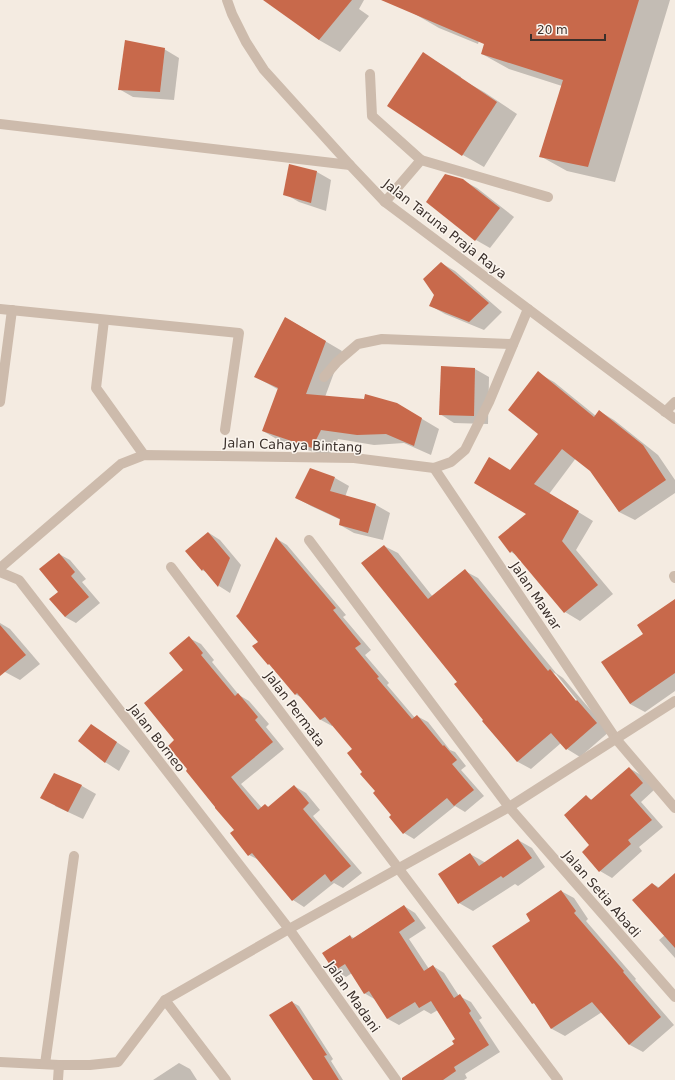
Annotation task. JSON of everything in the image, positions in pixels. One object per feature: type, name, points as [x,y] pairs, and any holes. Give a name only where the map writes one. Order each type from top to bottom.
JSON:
[{"type":"street","name":"Jalan Taruna Praja Raya","points":[[227,0],[232,14],[246,42],[264,70],[385,202],[675,419]]},
{"type":"street","points":[[370,74],[372,116],[421,160],[548,197]]},
{"type":"street","points":[[0,124],[350,165]]},
{"type":"street","points":[[385,202],[421,160]]},
{"type":"street","points":[[0,309],[239,333],[225,430]]},
{"type":"street","name":"Jalan Cahaya Bintang","points":[[0,568],[121,464],[144,455],[354,458],[434,468],[451,462],[465,450],[489,402],[528,309]]},
{"type":"street","points":[[0,402],[12,310]]},
{"type":"street","points":[[104,320],[96,388],[144,455]]},
{"type":"street","points":[[324,377],[337,362],[358,344],[382,339],[513,344]]},
{"type":"street","points":[[665,412],[675,402]]},
{"type":"street","name":"Jalan Mawar","points":[[434,468],[616,739],[675,808]]},
{"type":"street","name":"Jalan Setia Abadi","points":[[309,540],[509,807],[675,997]]},
{"type":"street","name":"Jalan Permata","points":[[171,567],[558,1080]]},
{"type":"street","name":"Jalan Borneo","points":[[0,572],[19,580],[289,929]]},
{"type":"street","points":[[0,1062],[90,1065],[118,1062],[165,1000],[289,929],[509,807],[675,701]]},
{"type":"street","points":[[44,1064],[74,856]]},
{"type":"street","name":"Jalan Madani","points":[[289,929],[396,1080]]},
{"type":"street","points":[[165,1000],[226,1080]]},
{"type":"street","points":[[58,1080],[59,1065]]},
{"type":"building","points":[[263,0],[352,0],[319,40]]},
{"type":"building","points":[[381,0],[639,0],[588,167],[539,157],[563,80],[481,54],[484,44]]},
{"type":"building","points":[[125,40],[165,48],[160,92],[118,90]]},
{"type":"building","points":[[423,52],[497,102],[462,156],[387,106]]},
{"type":"building","points":[[289,164],[317,171],[311,203],[283,195]]},
{"type":"building","points":[[445,174],[463,179],[500,208],[475,241],[426,202]]},
{"type":"building","points":[[441,262],[489,303],[469,322],[429,306],[434,295],[423,279]]},
{"type":"building","points":[[285,317],[326,341],[306,394],[364,399],[365,394],[397,403],[422,418],[414,446],[386,434],[357,435],[321,430],[312,448],[262,431],[278,388],[254,377]]},
{"type":"building","points":[[441,366],[475,368],[474,416],[439,415]]},
{"type":"building","points":[[538,371],[594,417],[599,410],[643,445],[666,480],[619,512],[590,471],[562,449],[534,484],[579,511],[562,541],[598,585],[564,613],[512,551],[510,553],[498,537],[526,514],[474,483],[489,457],[510,470],[538,434],[508,410]]},
{"type":"building","points":[[310,468],[335,477],[330,491],[376,504],[368,533],[339,525],[340,519],[295,498]]},
{"type":"building","points":[[208,532],[230,558],[218,587],[185,551]]},
{"type":"building","points":[[276,537],[336,608],[333,610],[361,644],[355,648],[379,677],[377,678],[412,719],[417,715],[457,760],[452,764],[474,790],[454,806],[447,798],[403,834],[389,817],[391,815],[373,793],[375,791],[360,774],[362,772],[347,753],[352,749],[325,717],[320,720],[297,693],[295,695],[269,664],[268,665],[252,646],[258,642],[236,616],[239,613]]},
{"type":"building","points":[[384,545],[428,599],[465,569],[548,671],[550,669],[576,701],[577,700],[597,723],[566,750],[551,733],[517,762],[482,721],[483,720],[454,684],[457,682],[361,563]]},
{"type":"building","points":[[59,553],[75,572],[71,576],[89,597],[65,617],[49,599],[58,592],[39,569]]},
{"type":"building","points":[[675,599],[675,673],[630,704],[601,662],[643,634],[637,625]]},
{"type":"building","points":[[0,625],[26,655],[0,676]]},
{"type":"building","points":[[189,636],[203,653],[201,655],[235,696],[238,693],[258,717],[255,720],[273,742],[231,777],[258,810],[265,804],[268,807],[294,785],[309,803],[303,809],[351,866],[331,882],[325,874],[292,901],[252,853],[248,856],[230,833],[234,830],[215,808],[186,771],[187,769],[168,746],[174,740],[144,703],[183,670],[169,653]]},
{"type":"building","points":[[91,724],[117,742],[105,763],[78,741]]},
{"type":"building","points":[[629,767],[643,783],[630,795],[652,820],[628,840],[631,844],[599,872],[582,852],[589,845],[564,815],[586,795],[591,800]]},
{"type":"building","points":[[54,773],[82,785],[68,812],[40,798]]},
{"type":"building","points":[[518,839],[532,858],[503,878],[501,876],[458,904],[438,874],[470,853],[479,866]]},
{"type":"building","points":[[675,873],[675,948],[632,900],[652,883],[658,888]]},
{"type":"building","points":[[561,890],[576,911],[574,913],[661,1017],[629,1045],[592,1002],[551,1029],[534,1003],[532,1004],[492,946],[530,921],[526,914]]},
{"type":"building","points":[[404,905],[415,921],[399,932],[424,971],[433,965],[454,998],[460,994],[471,1011],[469,1013],[489,1045],[454,1067],[456,1071],[443,1080],[402,1080],[402,1078],[454,1044],[452,1041],[455,1039],[431,1001],[419,1008],[415,1002],[387,1019],[369,991],[364,994],[345,964],[334,971],[322,953],[350,935],[352,939]]},
{"type":"building","points":[[292,1001],[327,1055],[324,1056],[339,1080],[313,1080],[269,1015]]}]
